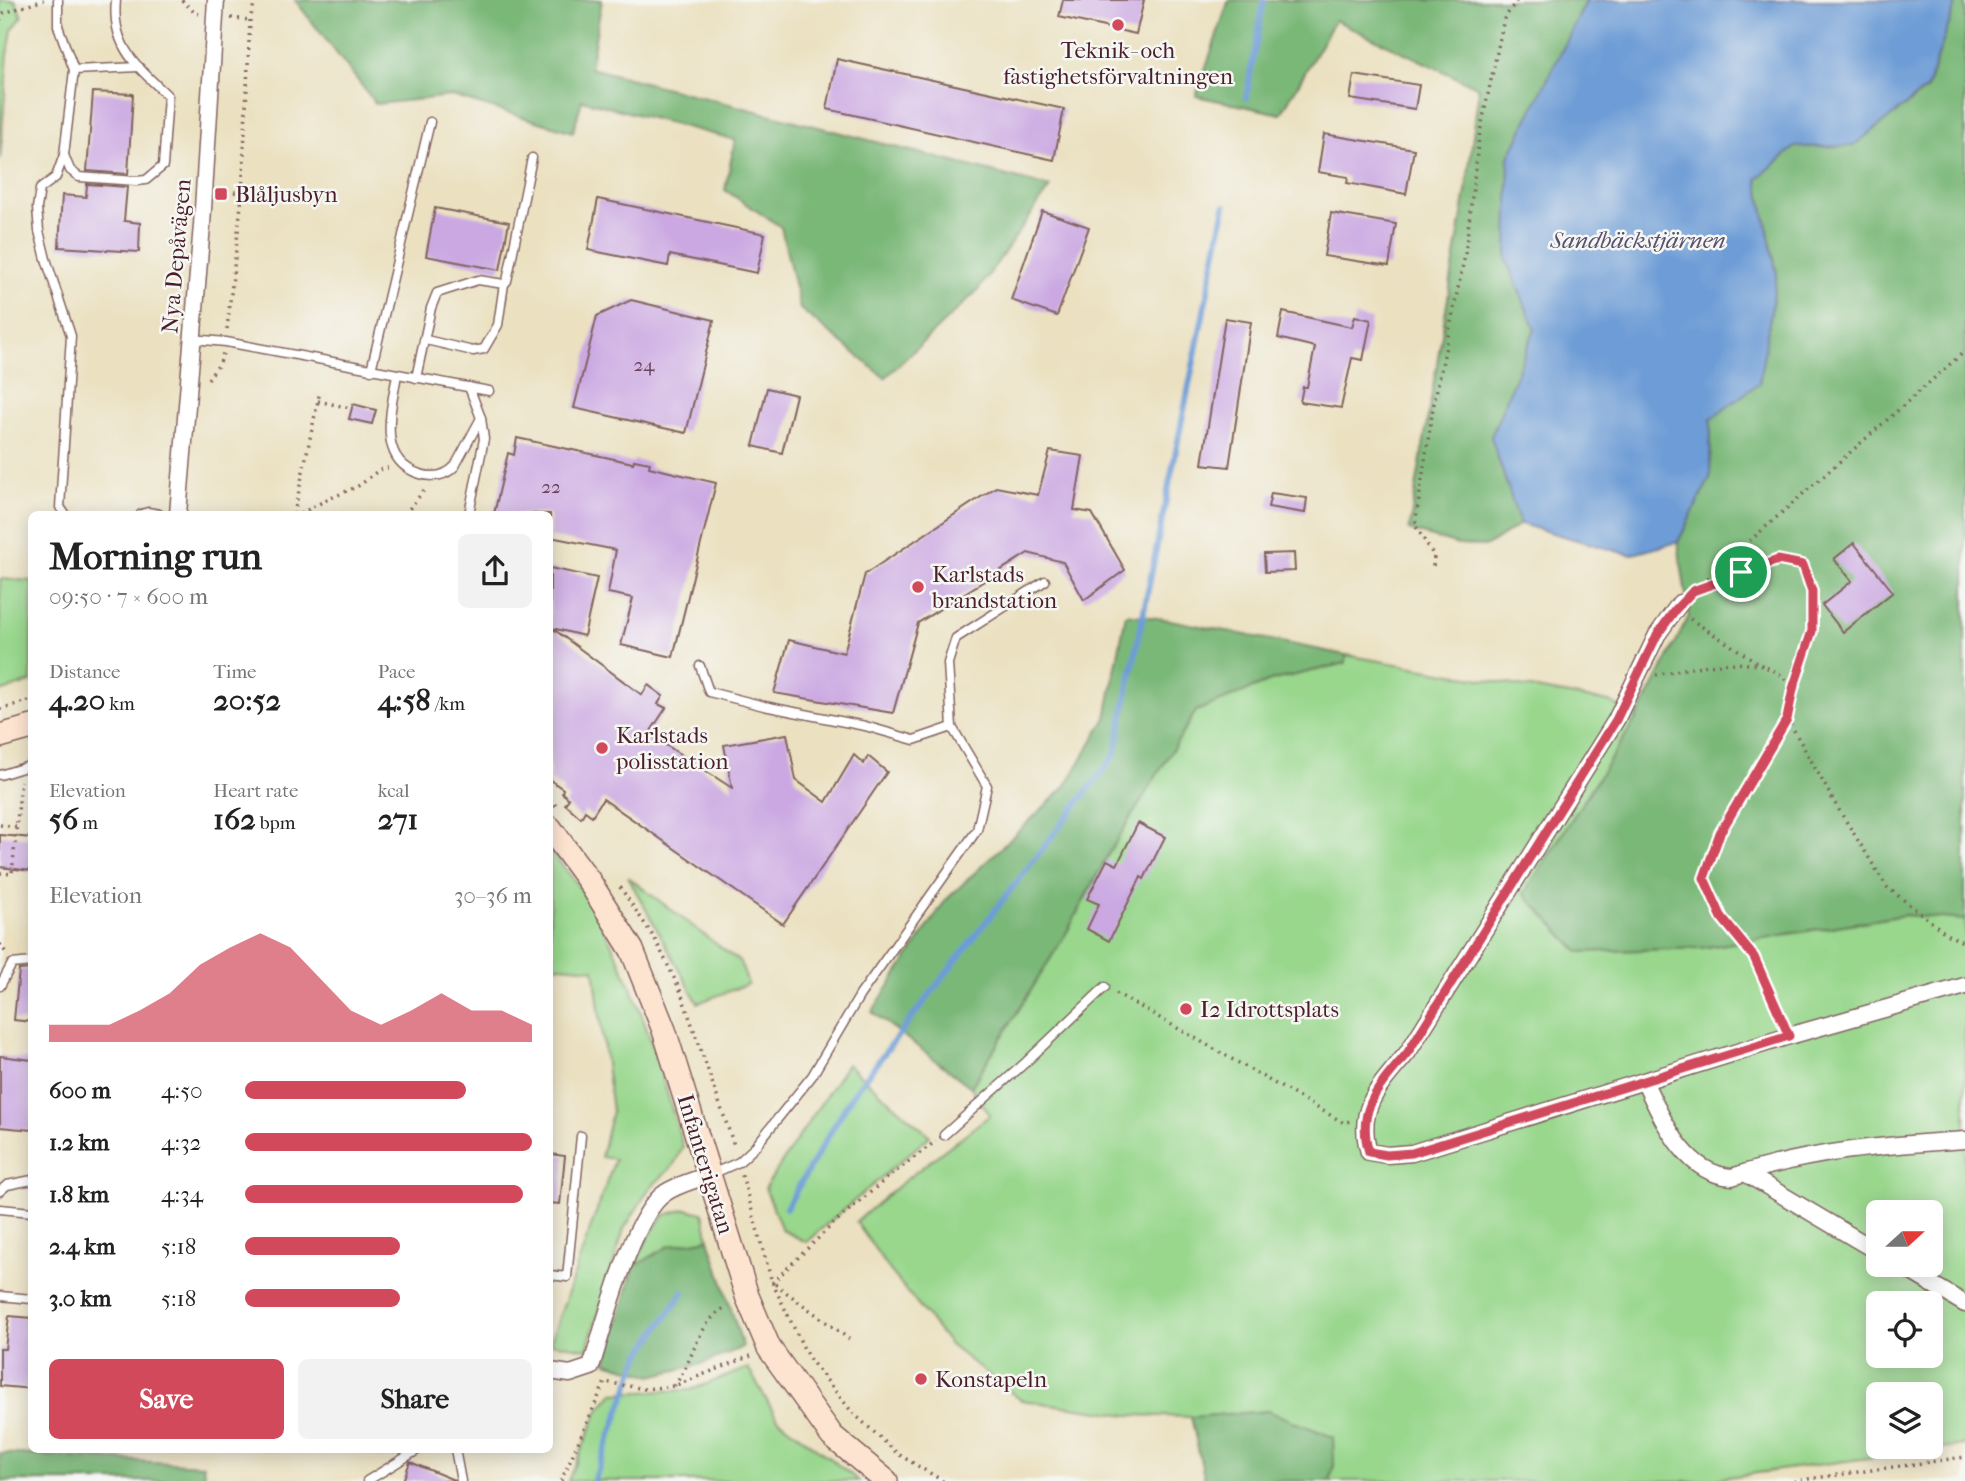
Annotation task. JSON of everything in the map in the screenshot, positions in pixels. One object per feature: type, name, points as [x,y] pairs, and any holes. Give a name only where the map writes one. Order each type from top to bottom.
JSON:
[{"type":"street","name":"Nya Depåvägen","points":[[178,511],[202,225],[216,0]]},
{"type":"street","points":[[1678,606],[1657,635],[1616,720],[1408,1052],[1374,1093],[1365,1115],[1365,1137],[1369,1152],[1387,1155],[1412,1153],[1789,1036],[1965,986]]},
{"type":"street","points":[[0,736],[28,728]]},
{"type":"street","name":"Infanterigatan","points":[[553,832],[589,881],[632,950],[664,1030],[747,1296],[769,1348],[832,1436],[886,1481]]},
{"type":"street","points":[[1644,1081],[1672,1135],[1693,1160],[1724,1177],[1797,1159],[1879,1145],[1965,1140]]},
{"type":"street","points":[[1745,1173],[1866,1245]]},
{"type":"street","points":[[553,1371],[570,1374],[591,1367],[630,1248],[650,1208],[664,1193],[710,1174]]},
{"type":"street","points":[[1922,1278],[1965,1304]]},
{"type":"lane","points":[[58,0],[58,26],[74,70],[64,155],[56,177],[40,189],[37,208],[46,259],[71,336],[60,507],[63,511]]},
{"type":"lane","points":[[64,155],[70,170],[79,177],[146,180],[163,166],[168,96],[139,68],[120,42],[114,17],[116,0]]},
{"type":"lane","points":[[74,70],[139,68]]},
{"type":"lane","points":[[371,370],[430,121]]},
{"type":"lane","points":[[426,340],[473,351],[484,349],[498,325],[504,284],[509,276],[532,158]]},
{"type":"lane","points":[[416,378],[437,292],[478,280],[504,284]]},
{"type":"lane","points":[[192,339],[226,342],[489,391]]},
{"type":"lane","points":[[397,374],[388,436],[391,447],[402,463],[414,472],[434,476],[450,471],[481,418]]},
{"type":"lane","points":[[469,387],[484,434],[483,452],[470,511]]},
{"type":"lane","points":[[710,1174],[739,1161],[754,1147],[812,1076],[860,995],[977,830],[988,786],[952,727],[948,663],[956,638],[1045,581]]},
{"type":"lane","points":[[700,666],[709,692],[764,706],[864,726],[914,740],[952,727]]},
{"type":"lane","points":[[0,775],[28,766]]},
{"type":"lane","points":[[0,986],[12,964],[28,962]]},
{"type":"lane","points":[[944,1135],[1105,987]]},
{"type":"lane","points":[[553,1275],[567,1277],[581,1136]]},
{"type":"lane","points":[[0,1191],[7,1185],[28,1181]]},
{"type":"lane","points":[[0,1209],[28,1212]]},
{"type":"lane","points":[[0,1296],[28,1299]]},
{"type":"lane","points":[[367,1481],[412,1453]]},
{"type":"lane","points":[[456,1453],[461,1481]]},
{"type":"path","points":[[0,20],[4,13],[44,0]]},
{"type":"path","points":[[206,384],[220,363],[226,342],[242,193],[250,20],[255,0]]},
{"type":"path","points":[[1433,566],[1434,556],[1415,525],[1433,408],[1465,256],[1479,138],[1504,19],[1517,0]]},
{"type":"path","points":[[218,190],[242,193]]},
{"type":"path","points":[[1793,689],[1782,676],[1678,606],[1965,352]]},
{"type":"path","points":[[295,511],[320,391]]},
{"type":"path","points":[[318,401],[350,408]]},
{"type":"path","points":[[306,511],[325,499],[357,486],[382,469],[402,463]]},
{"type":"path","points":[[407,511],[434,476]]},
{"type":"path","points":[[1693,591],[1778,560],[1803,565],[1812,591],[1812,631],[1793,689],[1787,719],[1720,833],[1704,878],[1722,918],[1754,957],[1789,1036]]},
{"type":"path","points":[[1634,680],[1697,666],[1736,664],[1765,667]]},
{"type":"path","points":[[0,709],[28,701]]},
{"type":"path","points":[[1787,719],[1836,806],[1887,887],[1948,935],[1965,943]]},
{"type":"path","points":[[0,873],[12,874],[22,768]]},
{"type":"path","points":[[0,825],[17,827]]},
{"type":"path","points":[[1105,987],[1344,1123],[1365,1115]]},
{"type":"path","points":[[674,1386],[708,1321],[722,1309],[772,1282],[845,1213],[944,1135]]},
{"type":"path","points":[[772,1282],[849,1339]]},
{"type":"path","points":[[561,1481],[605,1382],[645,1389],[674,1386],[769,1348]]},
{"type":"path","points":[[1794,1481],[1965,1457]]},
{"type":"green space","points":[[0,0],[15,0],[22,17],[12,30],[8,53],[0,161]]},
{"type":"green space","points":[[295,0],[602,0],[590,68],[1050,187],[978,290],[885,378],[800,309],[781,227],[725,190],[735,140],[582,100],[573,132],[452,96],[376,104]]},
{"type":"green space","points":[[1229,0],[1587,0],[1509,157],[1507,261],[1535,329],[1491,437],[1520,524],[1487,546],[1458,545],[1409,530],[1466,191],[1479,88],[1335,20],[1281,114],[1196,96]]},
{"type":"green space","points":[[1957,0],[1965,0],[1965,920],[1905,915],[1701,948],[1579,952],[1524,894],[1638,716],[1689,616],[1678,542],[1710,478],[1711,419],[1759,383],[1777,274],[1757,179],[1795,147],[1853,146],[1927,89]]},
{"type":"green space","points":[[0,579],[28,581],[28,683],[0,692]]},
{"type":"green space","points":[[1126,614],[1165,619],[1346,655],[1346,663],[1270,681],[1196,711],[1106,858],[1068,930],[971,1087],[872,1012],[945,901],[1065,787],[1106,718]]},
{"type":"green space","points":[[1346,655],[1609,702],[1638,716],[1524,894],[1579,952],[1701,948],[1905,915],[1965,920],[1965,1445],[1943,1448],[1943,1382],[1866,1382],[1866,1458],[1698,1481],[1330,1481],[1334,1464],[1268,1411],[1191,1417],[1128,1415],[1021,1400],[950,1345],[889,1269],[856,1222],[990,1115],[971,1087],[1068,930],[1106,858],[1196,711],[1270,681],[1346,663]]},
{"type":"green space","points":[[553,855],[580,888],[615,950],[653,1046],[683,1147],[673,1166],[649,1189],[624,1229],[587,1349],[553,1343],[553,1335],[615,1159],[601,1157],[612,1111],[594,969],[553,965]]},
{"type":"green space","points":[[628,877],[740,962],[748,984],[698,1003]]},
{"type":"green space","points":[[847,1064],[930,1136],[806,1242],[782,1230],[765,1188]]},
{"type":"green space","points":[[686,1209],[703,1213],[709,1239],[669,1246],[634,1267],[648,1238],[664,1215]]},
{"type":"green space","points":[[709,1239],[743,1347],[705,1363],[652,1376],[606,1362],[634,1267],[669,1246]]},
{"type":"green space","points":[[748,1368],[777,1418],[859,1481],[568,1481],[600,1408],[613,1393],[691,1390]]},
{"type":"green space","points":[[1268,1411],[1333,1437],[1334,1464],[1330,1481],[1205,1481],[1191,1417]]},
{"type":"green space","points":[[0,1453],[203,1465],[205,1481],[0,1481]]},
{"type":"water","name":"Sandbäckstjärnen","points":[[1587,0],[1957,0],[1927,88],[1853,146],[1795,147],[1757,179],[1777,274],[1759,383],[1711,419],[1710,478],[1678,542],[1630,555],[1520,524],[1491,437],[1535,329],[1507,261],[1509,157]]},
{"type":"building","name":"Teknik- och fastighetsförvaltningen","points":[[1063,0],[1144,0],[1136,34],[1059,17]]},
{"type":"building","points":[[837,59],[1064,109],[1054,160],[827,109]]},
{"type":"building","points":[[1354,75],[1419,85],[1415,109],[1350,99]]},
{"type":"building","points":[[93,92],[133,94],[128,174],[87,171]]},
{"type":"building","points":[[1324,134],[1414,149],[1406,194],[1347,183],[1348,177],[1318,172]]},
{"type":"building","points":[[87,184],[127,187],[124,221],[140,223],[139,252],[59,247],[62,195],[86,197]]},
{"type":"building","points":[[598,199],[765,234],[757,273],[670,255],[668,266],[588,250]]},
{"type":"building","points":[[435,208],[509,222],[500,270],[426,256]]},
{"type":"building","points":[[1042,211],[1089,227],[1057,316],[1011,300]]},
{"type":"building","points":[[1331,213],[1396,224],[1389,266],[1324,256]]},
{"type":"building","points":[[631,300],[714,320],[686,433],[574,408],[597,316]]},
{"type":"building","points":[[1283,312],[1352,327],[1355,316],[1371,320],[1363,360],[1352,358],[1341,408],[1300,402],[1303,387],[1307,387],[1315,347],[1278,338]]},
{"type":"building","points":[[1225,318],[1251,322],[1229,467],[1202,464]]},
{"type":"building","points":[[767,388],[796,395],[782,453],[753,446]]},
{"type":"building","points":[[353,404],[376,410],[372,424],[349,419]]},
{"type":"building","points":[[517,438],[633,463],[634,460],[650,463],[649,467],[716,483],[673,657],[621,645],[633,598],[608,593],[616,550],[553,538],[553,511],[495,511],[508,453],[514,455]]},
{"type":"building","name":"Karlstads brandstation","points":[[1050,451],[1083,456],[1074,510],[1092,513],[1125,570],[1084,600],[1063,562],[1028,553],[918,623],[893,713],[774,693],[789,640],[844,653],[865,574],[996,487],[1038,495]]},
{"type":"building","points":[[1271,493],[1307,498],[1305,513],[1268,507]]},
{"type":"building","points":[[1854,543],[1893,592],[1843,632],[1822,605],[1852,581],[1834,559]]},
{"type":"building","points":[[1294,553],[1295,571],[1265,572],[1264,554]]},
{"type":"building","name":"Karlstads polisstation","points":[[553,569],[597,578],[584,636],[553,628]]},
{"type":"building","name":"Karlstads polisstation","points":[[553,629],[642,695],[648,685],[663,696],[658,704],[666,708],[649,734],[732,788],[724,745],[787,734],[796,780],[826,802],[854,755],[864,764],[868,756],[887,772],[783,924],[603,799],[592,816],[585,811],[581,818],[565,804],[569,799],[562,793],[563,789],[553,782]]},
{"type":"building","points":[[1138,823],[1165,837],[1144,879],[1141,877],[1109,941],[1087,929],[1099,904],[1087,899],[1107,860],[1117,865]]},
{"type":"building","points":[[0,835],[28,838],[28,870],[0,867]]},
{"type":"building","points":[[28,969],[28,1022],[14,1020],[19,970]]},
{"type":"building","points":[[0,1056],[28,1060],[28,1130],[0,1127]]},
{"type":"building","points":[[553,1154],[565,1156],[560,1204],[553,1203]]},
{"type":"building","points":[[9,1316],[28,1318],[28,1389],[0,1386],[0,1349],[5,1349]]},
{"type":"building","points":[[410,1462],[454,1480],[454,1481],[403,1481]]},
{"type":"waterway","points":[[1246,98],[1264,0]]},
{"type":"waterway","points":[[786,1208],[853,1094],[1115,755],[1225,206]]},
{"type":"waterway","points":[[594,1481],[639,1357],[683,1292]]},
{"type":"place","name":"Teknik- och fastighetsförvaltningen","points":[[1118,25]]},
{"type":"place","name":"Blåljusbyn","points":[[221,194]]},
{"type":"place","name":"Karlstads brandstation","points":[[918,587]]},
{"type":"place","name":"Karlstads polisstation","points":[[602,748]]},
{"type":"place","name":"I2 Idrottsplats","points":[[1186,1009]]},
{"type":"place","name":"Konstapeln","points":[[921,1379]]},
{"type":"route","points":[[1778,560],[1803,565],[1812,591],[1812,631],[1793,689],[1787,719],[1720,833],[1704,878],[1722,918],[1754,957],[1789,1036],[1412,1153],[1387,1155],[1369,1152],[1365,1137],[1365,1115],[1374,1093],[1408,1052],[1616,720],[1657,635],[1693,591],[1741,572],[1778,560]]}]
